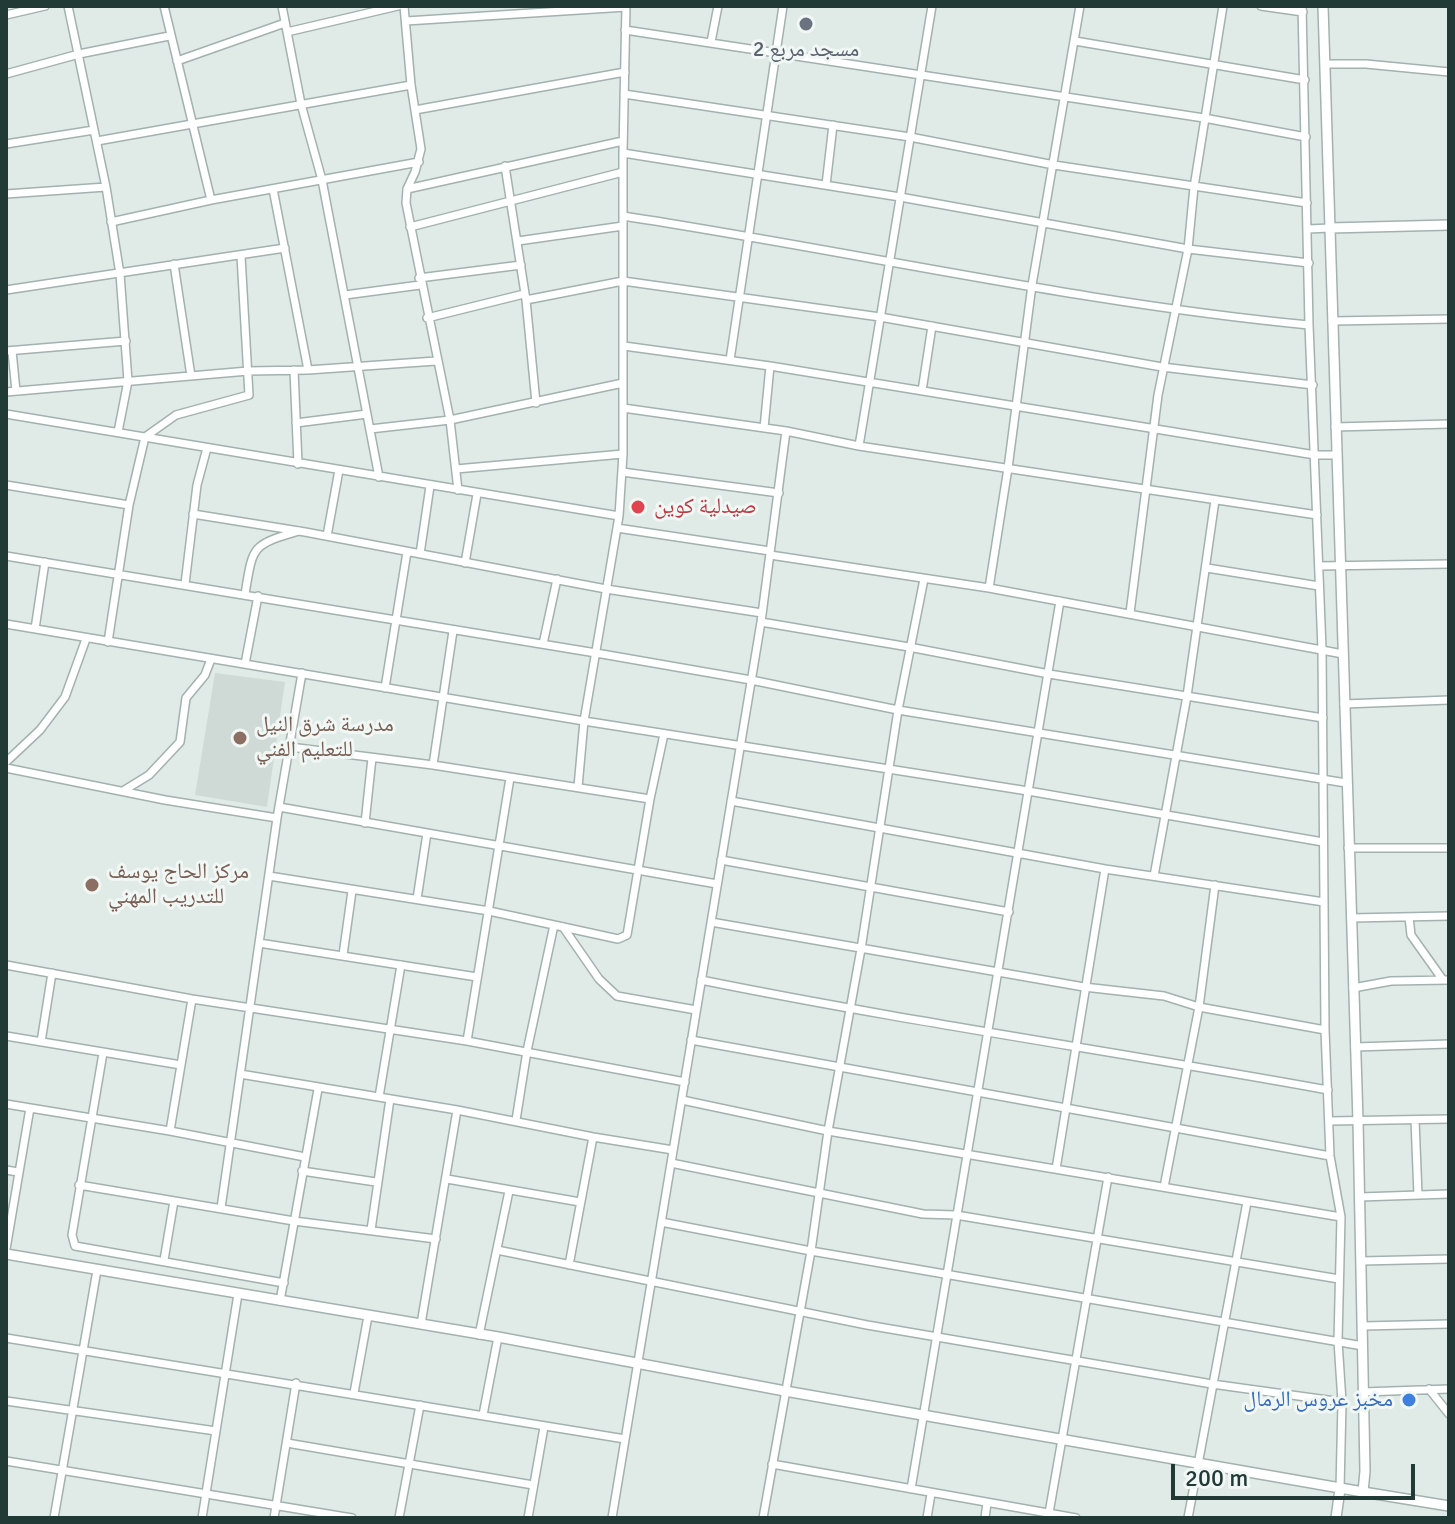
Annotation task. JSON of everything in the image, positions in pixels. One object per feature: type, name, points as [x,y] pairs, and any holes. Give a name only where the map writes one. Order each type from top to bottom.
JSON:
[{"type":"street","points":[[6,15],[45,6]]},
{"type":"street","points":[[68,6],[106,187],[120,274],[128,381],[118,432]]},
{"type":"street","points":[[164,6],[211,200]]},
{"type":"street","points":[[282,6],[301,104],[322,180],[379,477]]},
{"type":"street","points":[[287,32],[398,6]]},
{"type":"street","points":[[404,6],[420,142],[419,162],[407,189],[406,203],[450,420],[458,490]]},
{"type":"street","points":[[406,21],[626,6],[622,472],[619,516],[584,721],[578,787]]},
{"type":"street","points":[[711,42],[718,6]]},
{"type":"street","points":[[730,360],[783,6]]},
{"type":"street","points":[[859,446],[932,6]]},
{"type":"street","points":[[989,588],[1032,285],[1080,6]]},
{"type":"street","points":[[1130,613],[1162,367],[1188,249],[1194,187],[1223,6]]},
{"type":"street","points":[[1261,6],[1302,9],[1309,325],[1322,649],[1325,1030],[1330,1156],[1341,1217],[1338,1341],[1342,1402],[1340,1489],[1336,1518]]},
{"type":"street","points":[[1323,6],[1338,565],[1358,1121],[1363,1492]]},
{"type":"street","points":[[177,61],[285,23]]},
{"type":"street","points":[[625,30],[1204,118],[1306,137]]},
{"type":"street","points":[[6,74],[79,54],[169,36]]},
{"type":"street","points":[[1075,41],[1305,80]]},
{"type":"street","points":[[1325,64],[1366,64],[1449,72]]},
{"type":"street","points":[[415,110],[625,72]]},
{"type":"street","points":[[97,141],[411,85]]},
{"type":"street","points":[[624,94],[910,137],[1054,165],[1307,203]]},
{"type":"street","points":[[826,185],[833,125]]},
{"type":"street","points":[[6,144],[94,130]]},
{"type":"street","points":[[407,189],[623,141]]},
{"type":"street","points":[[623,153],[900,197],[1188,249],[1309,263]]},
{"type":"street","points":[[111,222],[211,200],[419,162]]},
{"type":"street","points":[[505,166],[518,241],[536,403]]},
{"type":"street","points":[[410,227],[623,172]]},
{"type":"street","points":[[6,194],[106,187]]},
{"type":"street","points":[[273,189],[308,370]]},
{"type":"street","points":[[623,216],[1175,310],[1309,325]]},
{"type":"street","points":[[1308,229],[1449,225]]},
{"type":"street","points":[[518,241],[623,226]]},
{"type":"street","points":[[6,290],[285,248]]},
{"type":"street","points":[[108,642],[129,505],[145,437],[176,415],[247,397],[249,393],[241,256]]},
{"type":"street","points":[[174,264],[191,376]]},
{"type":"street","points":[[345,295],[521,265]]},
{"type":"street","points":[[427,318],[525,297],[623,281],[880,317],[1162,367],[1313,385]]},
{"type":"street","points":[[1332,321],[1449,319]]},
{"type":"street","points":[[922,391],[932,326]]},
{"type":"street","points":[[16,391],[9,351],[126,341]]},
{"type":"street","points":[[624,346],[770,366],[1315,455],[1335,455]]},
{"type":"street","points":[[6,392],[248,371],[436,361]]},
{"type":"street","points":[[764,428],[770,366]]},
{"type":"street","points":[[294,370],[298,464]]},
{"type":"street","points":[[370,429],[450,420],[623,383]]},
{"type":"street","points":[[623,408],[1317,515]]},
{"type":"street","points":[[6,414],[619,516]]},
{"type":"street","points":[[296,423],[367,414]]},
{"type":"street","points":[[1335,427],[1449,424]]},
{"type":"street","points":[[612,1518],[635,1363],[741,745],[786,431]]},
{"type":"street","points":[[185,584],[197,485],[207,448]]},
{"type":"street","points":[[456,469],[623,454]]},
{"type":"street","points":[[327,536],[339,470]]},
{"type":"street","points":[[622,472],[779,493]]},
{"type":"street","points":[[6,485],[129,505]]},
{"type":"street","points":[[420,554],[430,486]]},
{"type":"street","points":[[465,563],[477,494]]},
{"type":"street","points":[[1154,876],[1187,696],[1215,500]]},
{"type":"street","points":[[193,514],[301,531],[1049,674],[1323,718]]},
{"type":"street","points":[[617,528],[989,588],[1343,654]]},
{"type":"street","points":[[245,594],[252,556],[257,548],[267,540],[301,531]]},
{"type":"street","points":[[385,688],[407,552]]},
{"type":"street","points":[[6,556],[543,644],[751,680],[898,710],[1346,783]]},
{"type":"street","points":[[35,629],[45,562]]},
{"type":"street","points":[[1319,566],[1449,564]]},
{"type":"street","points":[[1207,568],[1319,586]]},
{"type":"street","points":[[543,644],[557,579]]},
{"type":"street","points":[[763,1518],[811,1251],[898,710],[924,579]]},
{"type":"street","points":[[245,664],[258,596]]},
{"type":"street","points":[[911,1489],[1060,601]]},
{"type":"street","points":[[6,624],[1323,842]]},
{"type":"street","points":[[433,765],[453,631]]},
{"type":"street","points":[[6,762],[32,739],[65,697],[86,639]]},
{"type":"street","points":[[123,791],[149,775],[180,742],[186,698],[205,675],[211,659]]},
{"type":"street","points":[[221,1208],[277,818],[302,673]]},
{"type":"street","points":[[1344,704],[1449,700]]},
{"type":"street","points":[[269,876],[489,911],[623,939],[627,935],[664,734]]},
{"type":"street","points":[[290,747],[433,765],[650,799]]},
{"type":"street","points":[[365,823],[372,758]]},
{"type":"street","points":[[6,768],[277,818]]},
{"type":"street","points":[[467,1041],[510,778]]},
{"type":"street","points":[[731,801],[1105,869],[1324,902]]},
{"type":"street","points":[[279,807],[717,884]]},
{"type":"street","points":[[417,899],[427,833]]},
{"type":"street","points":[[1348,848],[1449,848]]},
{"type":"street","points":[[721,860],[1009,912]]},
{"type":"street","points":[[1056,1169],[1105,869]]},
{"type":"street","points":[[1164,1187],[1199,1007],[1215,885]]},
{"type":"street","points":[[343,955],[352,891]]},
{"type":"street","points":[[1351,918],[1449,916]]},
{"type":"street","points":[[1409,917],[1411,935],[1446,980]]},
{"type":"street","points":[[711,922],[1084,987],[1164,996],[1199,1007],[1325,1030]]},
{"type":"street","points":[[558,926],[599,979],[617,996],[696,1010]]},
{"type":"street","points":[[516,1120],[527,1051],[558,926]]},
{"type":"street","points":[[259,943],[477,977]]},
{"type":"street","points":[[6,965],[192,999],[527,1051],[685,1082]]},
{"type":"street","points":[[379,1097],[401,965]]},
{"type":"street","points":[[41,1042],[52,973]]},
{"type":"street","points":[[701,980],[850,1010],[1076,1045],[1328,1090]]},
{"type":"street","points":[[1353,988],[1391,981],[1446,980]]},
{"type":"street","points":[[170,1131],[192,999]]},
{"type":"street","points":[[6,1036],[181,1065]]},
{"type":"street","points":[[691,1040],[1330,1156]]},
{"type":"street","points":[[1355,1047],[1449,1044]]},
{"type":"street","points":[[103,1053],[79,1185],[72,1235],[75,1246],[284,1283]]},
{"type":"street","points":[[240,1074],[516,1120],[673,1150]]},
{"type":"street","points":[[280,1301],[318,1089]]},
{"type":"street","points":[[371,1230],[390,1099]]},
{"type":"street","points":[[682,1100],[828,1131],[1341,1217]]},
{"type":"street","points":[[6,1104],[305,1157]]},
{"type":"street","points":[[30,1108],[6,1252],[1449,1506]]},
{"type":"street","points":[[421,1324],[457,1110]]},
{"type":"street","points":[[1330,1121],[1449,1119]]},
{"type":"street","points":[[1415,1120],[1418,1195]]},
{"type":"street","points":[[569,1265],[593,1137]]},
{"type":"street","points":[[671,1163],[923,1214],[956,1215],[1339,1279]]},
{"type":"street","points":[[6,1170],[18,1172]]},
{"type":"street","points":[[302,1171],[376,1182]]},
{"type":"street","points":[[1049,1513],[1108,1177]]},
{"type":"street","points":[[447,1179],[580,1202]]},
{"type":"street","points":[[79,1185],[294,1221],[436,1239]]},
{"type":"street","points":[[479,1335],[509,1191]]},
{"type":"street","points":[[1360,1197],[1449,1194]]},
{"type":"street","points":[[164,1260],[174,1201]]},
{"type":"street","points":[[1188,1518],[1247,1202]]},
{"type":"street","points":[[661,1222],[811,1251],[1363,1346]]},
{"type":"street","points":[[497,1250],[800,1311],[1212,1384],[1342,1402]]},
{"type":"street","points":[[1361,1261],[1449,1259]]},
{"type":"street","points":[[54,1518],[97,1270]]},
{"type":"street","points":[[202,1518],[238,1294]]},
{"type":"street","points":[[354,1393],[368,1316]]},
{"type":"street","points":[[1363,1326],[1449,1324]]},
{"type":"street","points":[[483,1415],[498,1337]]},
{"type":"street","points":[[6,1338],[625,1439]]},
{"type":"street","points":[[274,1518],[296,1383]]},
{"type":"street","points":[[1429,1389],[1449,1414]]},
{"type":"street","points":[[1363,1392],[1449,1389]]},
{"type":"street","points":[[6,1401],[216,1431]]},
{"type":"street","points":[[399,1518],[420,1405]]},
{"type":"street","points":[[528,1518],[544,1427]]},
{"type":"street","points":[[287,1443],[533,1485]]},
{"type":"street","points":[[6,1461],[352,1518]]},
{"type":"street","points":[[772,1464],[1076,1518]]},
{"type":"street","points":[[927,1518],[931,1494]]},
{"type":"street","points":[[985,1518],[987,1503]]},
{"type":"shaded area","name":"مدرسة شرق النيل للتعليم الفني","points":[[215,673],[285,682],[267,807],[195,795]]},
{"type":"place","name":"مسجد مربع 2","points":[[806,24]]},
{"type":"place","name":"صيدلية كوين","points":[[638,507]]},
{"type":"place","name":"مدرسة شرق النيل للتعليم الفني","points":[[240,738]]},
{"type":"place","name":"مركز الحاج يوسف للتدريب المهني","points":[[92,885]]},
{"type":"place","name":"مخبز عروس الرمال","points":[[1409,1400]]}]
